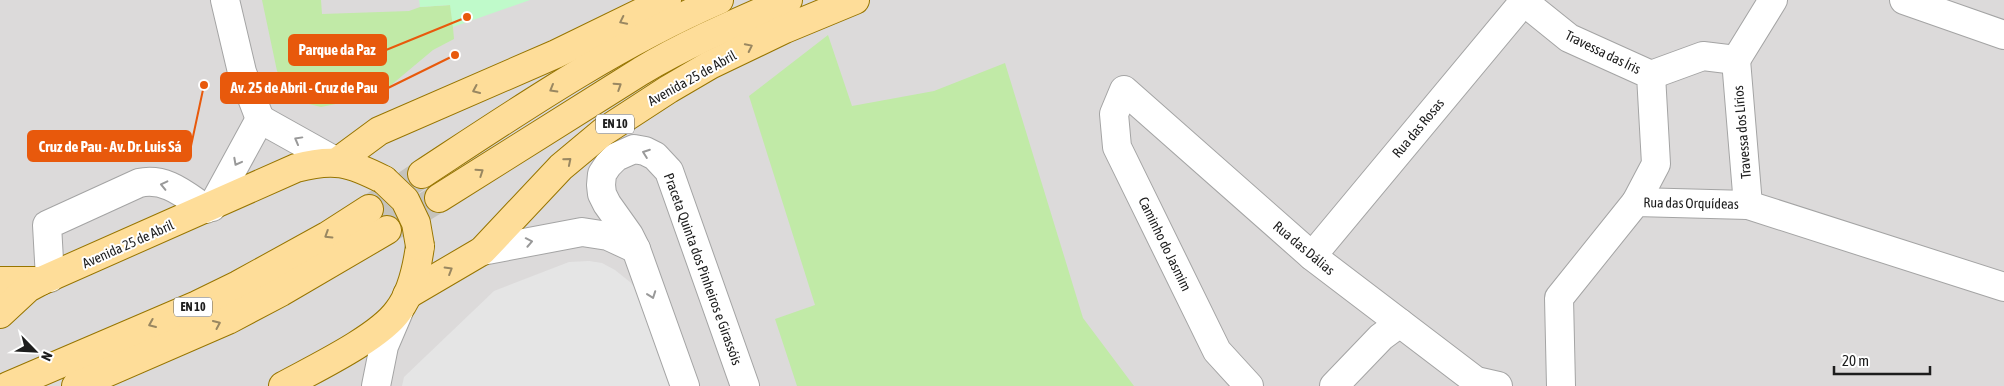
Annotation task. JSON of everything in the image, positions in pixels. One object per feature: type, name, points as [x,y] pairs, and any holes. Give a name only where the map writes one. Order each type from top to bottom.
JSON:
[{"type":"main road","points":[[337,162],[379,131],[556,54],[667,0]]},
{"type":"main road","points":[[422,174],[536,99],[621,49],[666,24],[719,0]]},
{"type":"main road","name":"EN 10","points":[[438,198],[649,66],[715,31],[788,0]]},
{"type":"main road","name":"Avenida 25 de Abril","points":[[403,303],[482,251],[561,167],[603,132],[710,65],[785,29],[855,0]]},
{"type":"main road","name":"Avenida 25 de Abril","points":[[0,314],[28,288],[296,168],[315,163],[337,162],[361,168],[384,180],[405,200],[416,223],[420,246],[418,265],[403,303],[389,322],[363,341],[283,386]]},
{"type":"main road","name":"EN 10","points":[[8,386],[197,305],[238,285],[327,236],[370,209]]},
{"type":"main road","name":"EN 10","points":[[76,386],[228,320],[281,292],[387,230]]},
{"type":"main road","points":[[0,281],[46,280]]},
{"type":"street","points":[[46,280],[47,225],[139,183],[169,185],[209,208],[260,119],[242,72],[225,0]]},
{"type":"street","points":[[1651,75],[1703,56],[1736,60],[1773,0]]},
{"type":"street","points":[[1904,0],[2004,35]]},
{"type":"street","name":"Travessa das Íris","points":[[1524,1],[1569,38],[1651,75],[1656,164],[1636,202]]},
{"type":"street","name":"Rua das Rosas","points":[[1312,256],[1524,1]]},
{"type":"street","name":"Travessa dos Lírios","points":[[1736,60],[1748,205]]},
{"type":"street","name":"Rua das Dálias","points":[[1124,90],[1312,256],[1483,384]]},
{"type":"street","name":"Caminho do Jasmim","points":[[1124,90],[1114,114],[1118,147],[1217,351],[1249,386]]},
{"type":"street","name":"EN 10","points":[[260,119],[337,162]]},
{"type":"street","name":"Praceta Quinta dos Pinheiros e Girassóis","points":[[685,386],[636,249],[629,235],[607,204],[601,185],[602,174],[616,157],[634,149],[645,151],[655,156],[669,171],[745,386]]},
{"type":"street","name":"Rua das Orquídeas","points":[[1561,386],[1559,298],[1636,202],[1748,205],[2004,287]]},
{"type":"street","points":[[482,251],[582,232],[608,236],[636,249]]},
{"type":"street","points":[[376,386],[384,346],[403,303]]},
{"type":"street","points":[[1334,386],[1381,338],[1400,323]]},
{"type":"shaded area","points":[[0,0],[2004,0],[2004,386],[0,386]]},
{"type":"shaded area","points":[[589,261],[602,263],[615,270],[630,282],[640,294],[671,386],[402,386],[404,377],[494,291],[569,262]]},
{"type":"green space","points":[[262,0],[321,0],[322,14],[409,11],[420,7],[451,5],[454,39],[433,50],[384,91],[360,99],[321,107],[301,102],[277,71]]},
{"type":"green space","points":[[419,0],[530,0],[453,27],[450,5],[420,7]]},
{"type":"green space","points":[[828,35],[852,106],[934,91],[1005,63],[1083,318],[1134,386],[797,386],[775,319],[815,305],[749,96]]},
{"type":"tunnel","points":[[369,209],[422,174]]},
{"type":"tunnel","points":[[387,230],[439,198]]},
{"type":"place","name":"Parque da Paz","points":[[467,17]]},
{"type":"place","name":"Av. 25 de Abril - Cruz de Pau","points":[[455,55]]},
{"type":"place","name":"Cruz de Pau - Av. Dr. Luis Sá","points":[[204,85]]}]
